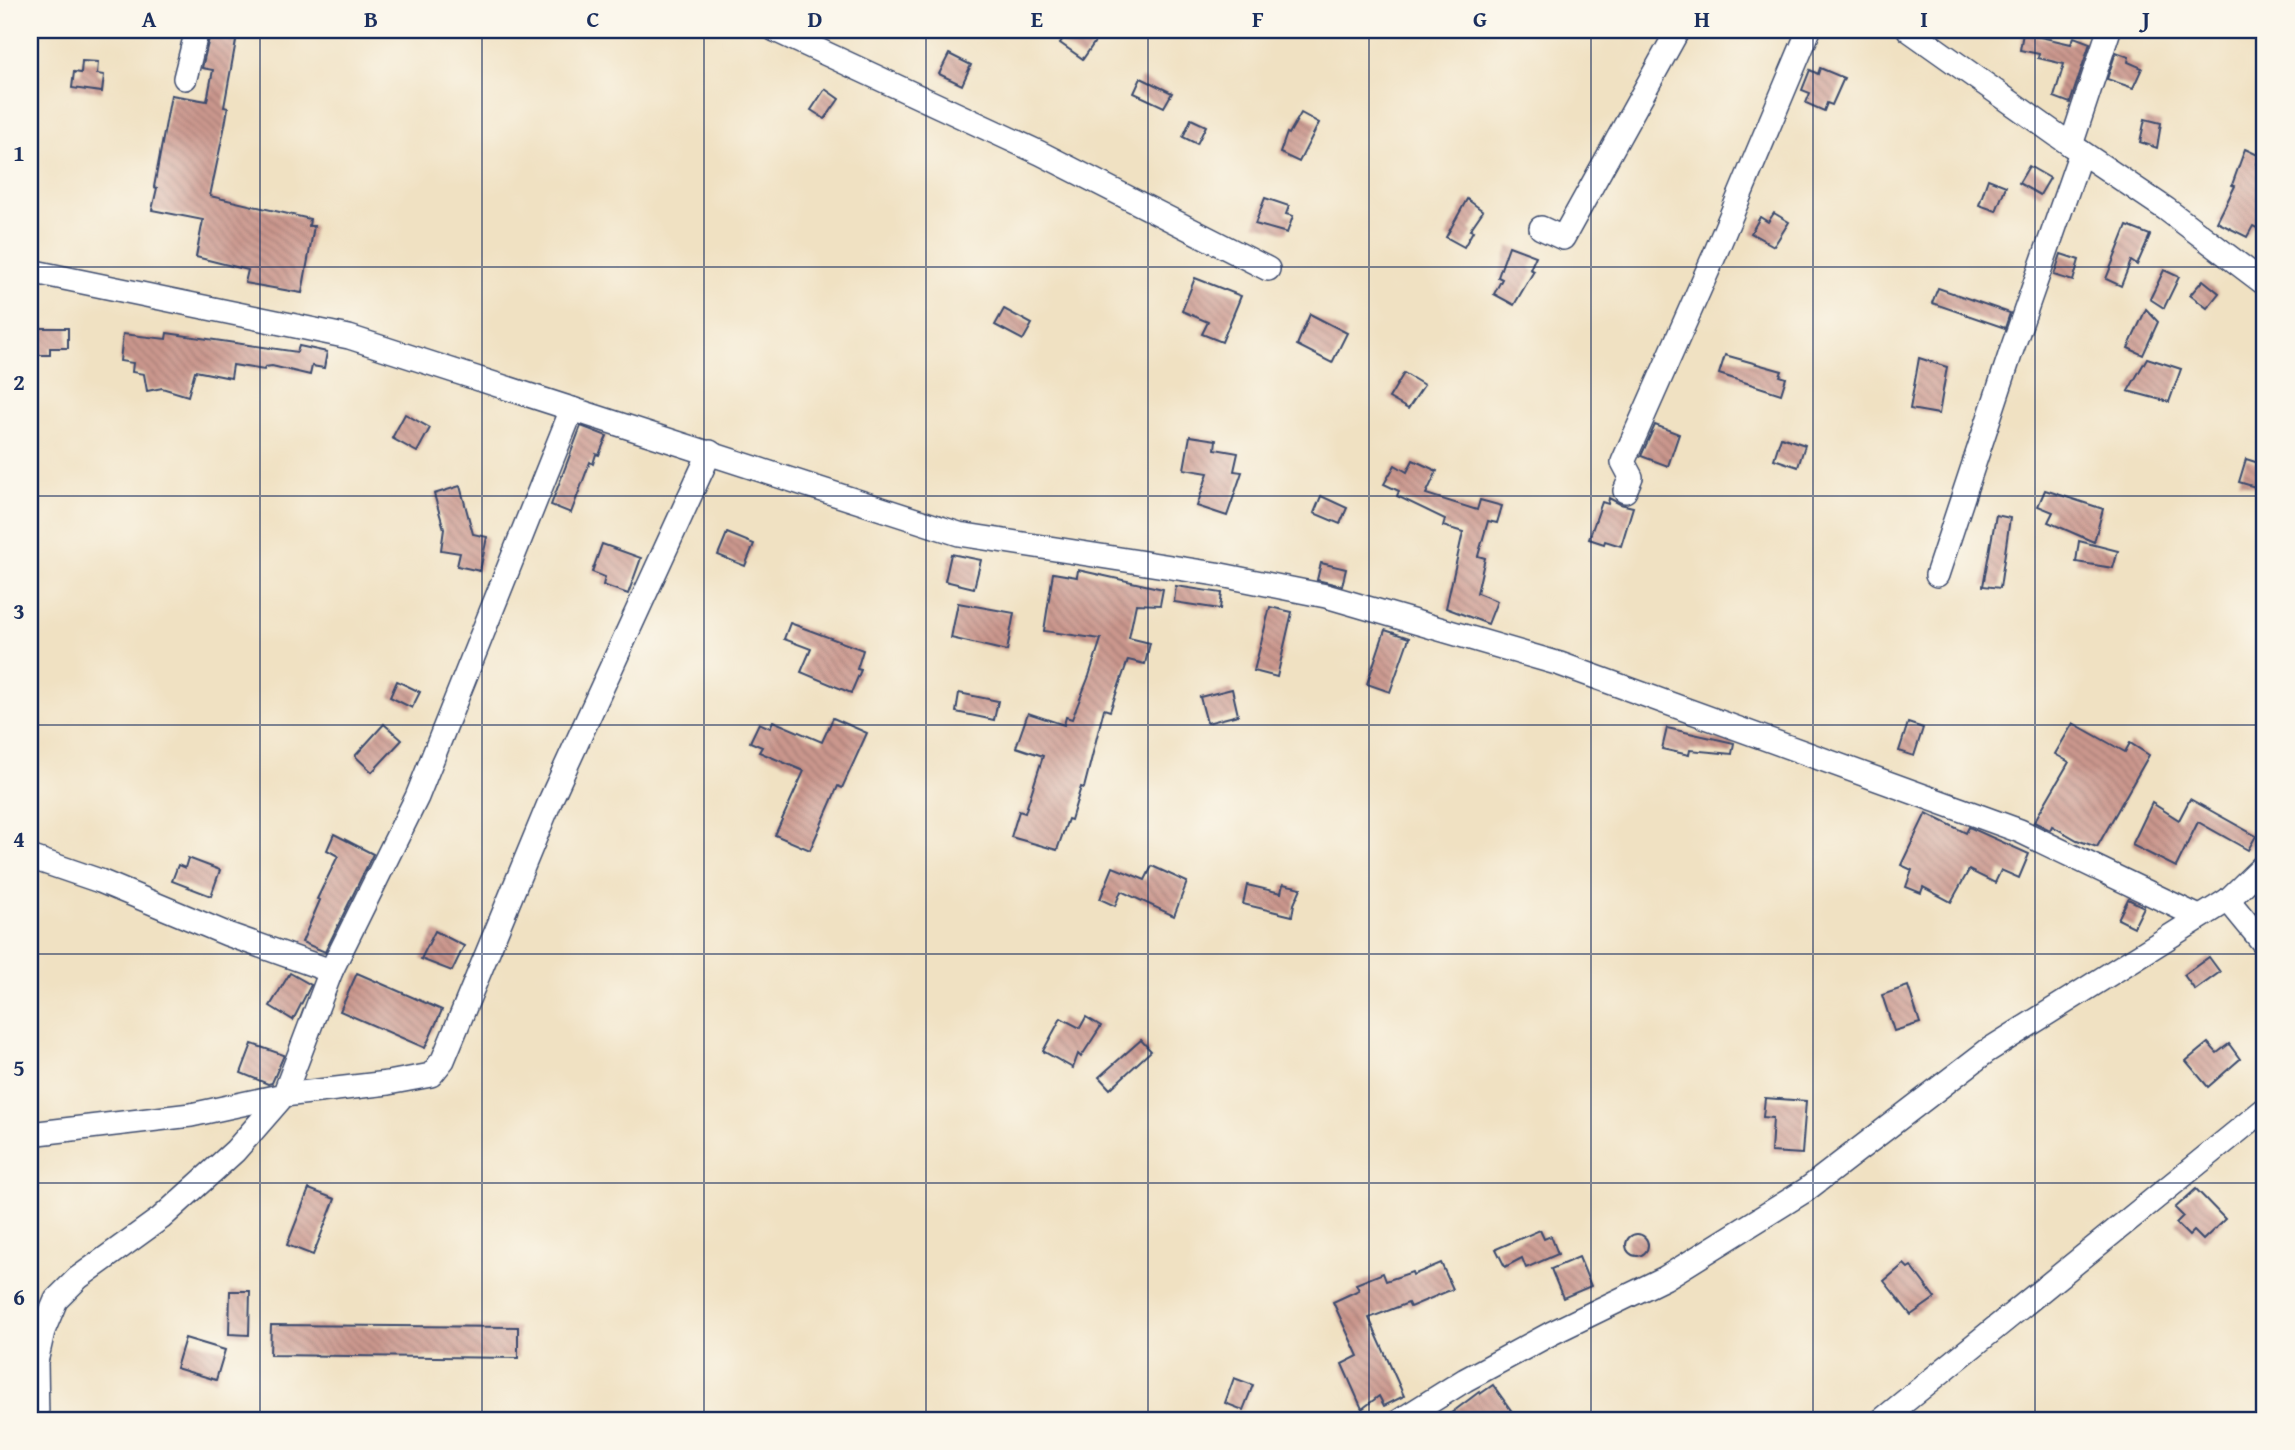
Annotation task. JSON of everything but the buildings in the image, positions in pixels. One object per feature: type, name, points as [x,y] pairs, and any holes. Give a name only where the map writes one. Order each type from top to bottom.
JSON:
[{"type":"street","points":[[184,78],[197,30]]},
{"type":"street","points":[[775,30],[1040,153],[1268,270]]},
{"type":"street","points":[[1541,228],[1563,239],[1678,30]]},
{"type":"street","points":[[1625,491],[1631,477],[1623,462],[1715,254],[1809,30]]},
{"type":"street","points":[[1909,30],[2076,149],[2166,209],[2265,284]]},
{"type":"street","points":[[1937,575],[2076,149],[2109,30]]},
{"type":"street","points":[[30,271],[349,337],[959,534],[1216,574],[1326,596],[1560,664],[2020,831],[2199,917]]},
{"type":"street","points":[[37,1420],[36,1362],[43,1331],[56,1300],[78,1278],[160,1218],[235,1151],[284,1095],[331,971],[417,797],[572,410]]},
{"type":"street","points":[[30,1134],[191,1115],[284,1095],[431,1075],[443,1060],[551,799],[710,452]]},
{"type":"street","points":[[30,857],[100,881],[227,934],[331,971]]},
{"type":"street","points":[[1401,1420],[1497,1363],[1665,1278],[1806,1190],[1987,1051],[2228,900],[2265,864]]},
{"type":"street","points":[[2228,900],[2265,945]]},
{"type":"street","points":[[1882,1420],[2265,1109]]}]
